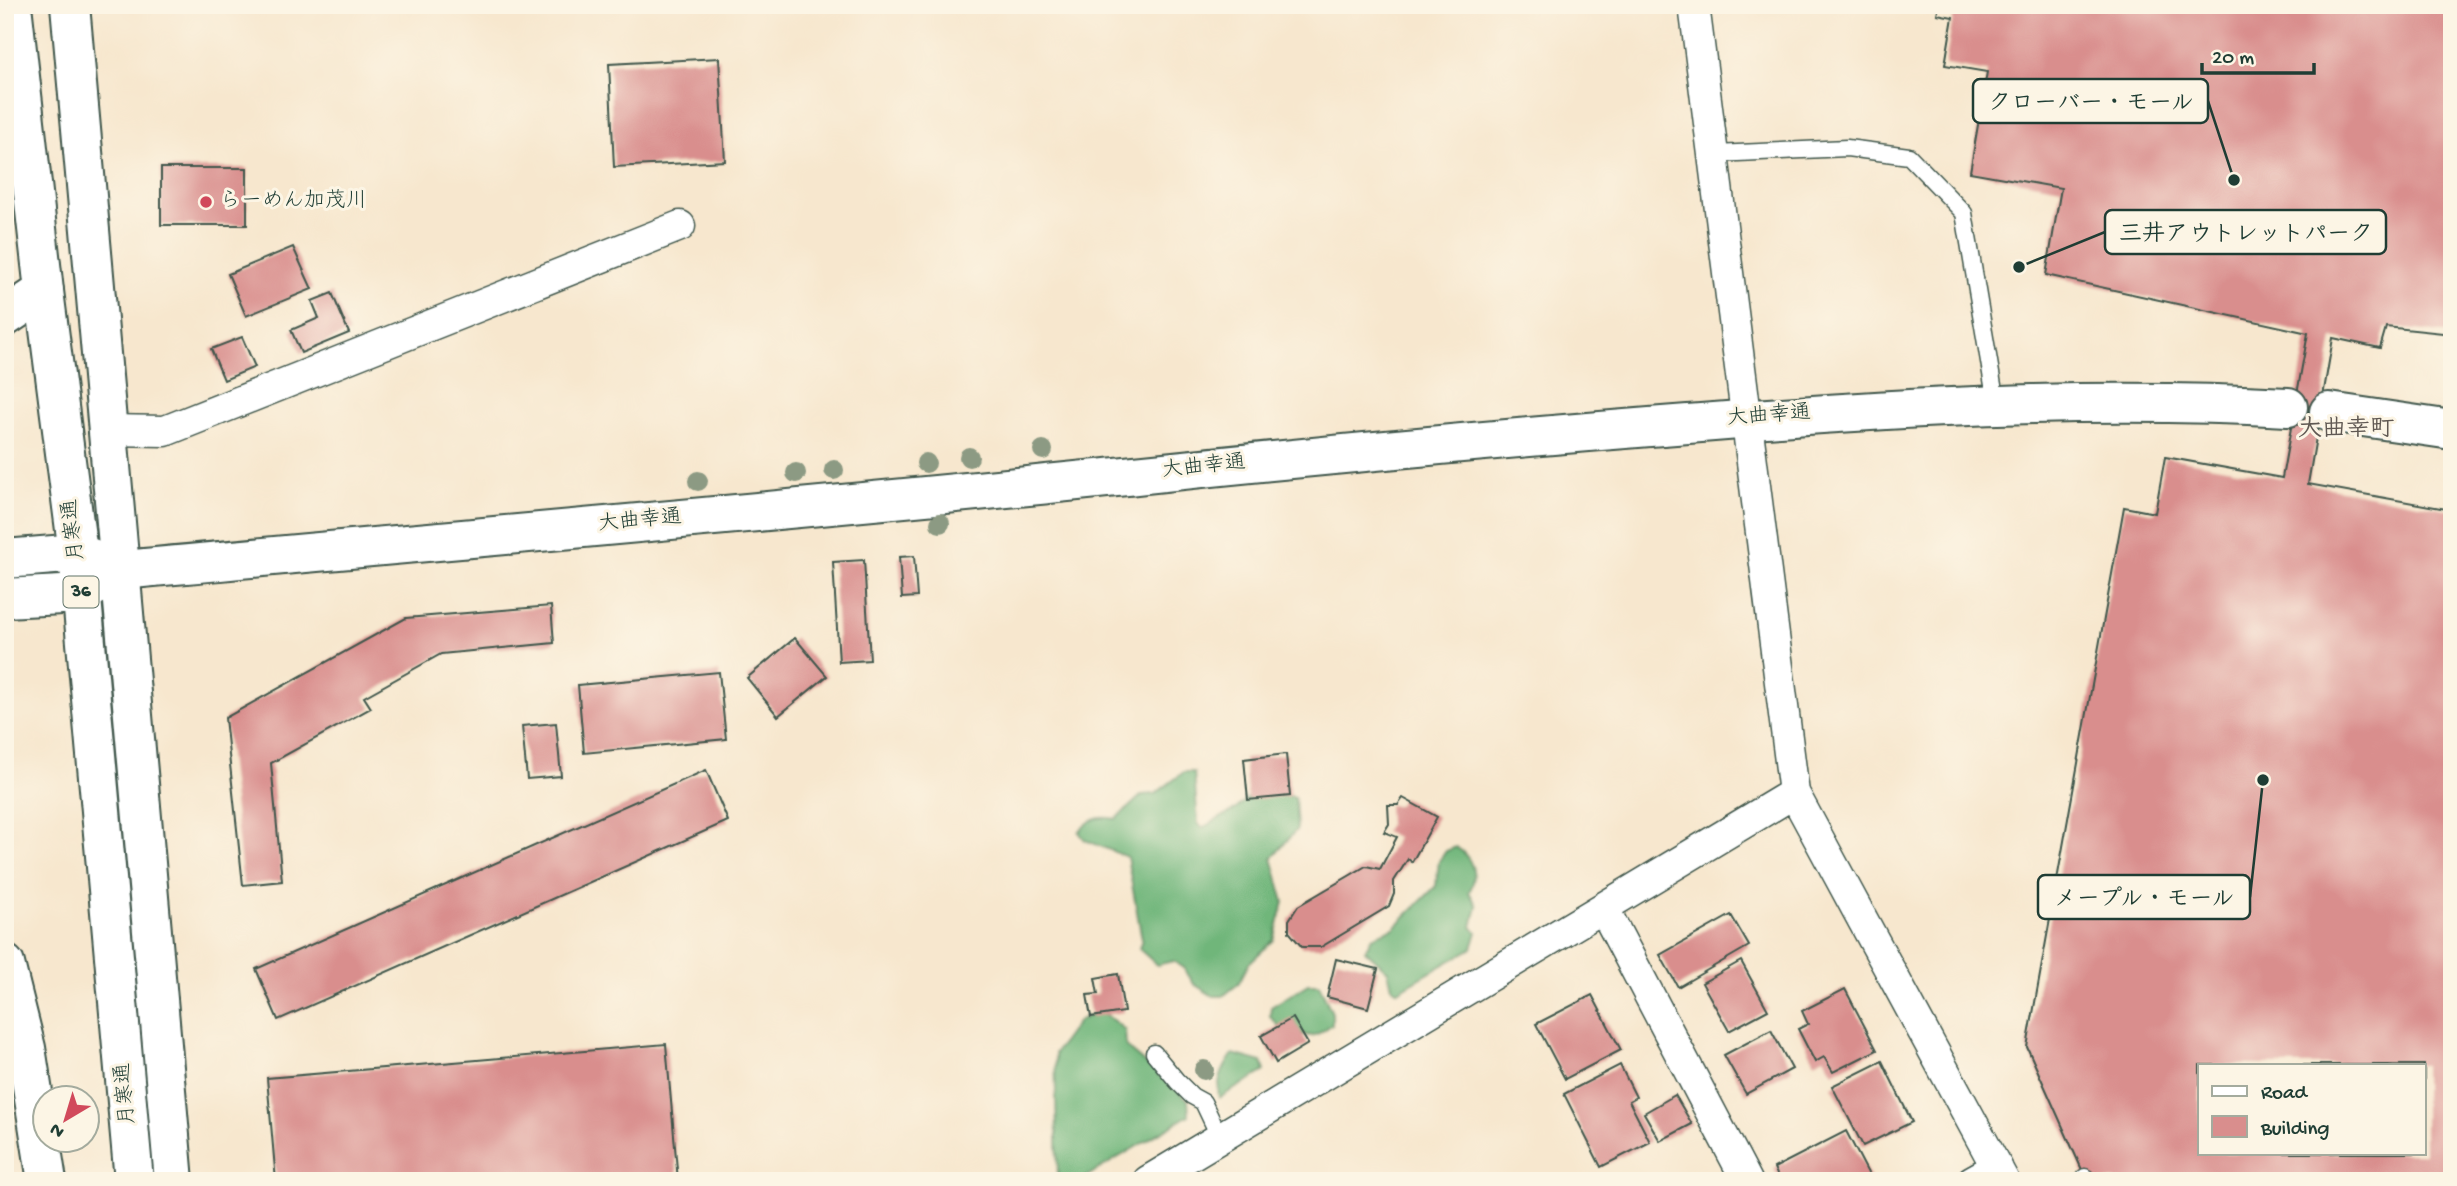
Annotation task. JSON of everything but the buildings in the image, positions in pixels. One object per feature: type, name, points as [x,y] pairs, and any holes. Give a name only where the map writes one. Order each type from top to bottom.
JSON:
[{"type":"main road","name":"月寒通","points":[[12,5],[44,291],[78,553],[134,1181]]},
{"type":"main road","name":"月寒通","points":[[70,5],[107,430],[123,570],[174,1181]]},
{"type":"main road","points":[[5,317],[44,291]]},
{"type":"main road","name":"大曲幸通","points":[[123,570],[1098,479],[1433,444],[1924,405],[2082,401],[2288,407]]},
{"type":"main road","points":[[2329,412],[2452,430]]},
{"type":"main road","points":[[5,559],[78,553],[123,570]]},
{"type":"main road","points":[[5,598],[81,594],[123,570]]},
{"type":"main road","points":[[5,964],[26,1048],[47,1181]]},
{"type":"street","points":[[1694,5],[1794,793],[1991,1176]]},
{"type":"street","points":[[107,430],[165,431],[680,226]]},
{"type":"street","points":[[1148,1181],[1794,793]]},
{"type":"street","points":[[1604,909],[1746,1181]]},
{"type":"lane","points":[[1715,154],[1847,148],[1909,156],[1964,213],[1996,404]]},
{"type":"lane","points":[[1154,1053],[1192,1097],[1203,1102],[1220,1138]]},
{"type":"green space","points":[[1184,772],[1194,772],[1198,823],[1202,828],[1235,810],[1262,785],[1295,798],[1297,829],[1272,858],[1284,902],[1274,940],[1249,963],[1238,984],[1223,996],[1213,996],[1194,984],[1184,968],[1173,961],[1157,965],[1139,949],[1142,939],[1127,857],[1085,840],[1079,832],[1095,819],[1116,819],[1142,795],[1155,794]]},
{"type":"green space","points":[[1456,847],[1470,861],[1473,873],[1469,892],[1477,906],[1472,927],[1477,932],[1472,948],[1398,991],[1392,987],[1388,971],[1365,950],[1372,937],[1394,928],[1436,886],[1439,861],[1446,851]]},
{"type":"green space","points":[[1308,984],[1319,984],[1332,1013],[1332,1024],[1311,1036],[1284,1032],[1270,1016],[1271,1007]]},
{"type":"green space","points":[[1100,1010],[1125,1030],[1126,1047],[1188,1100],[1189,1115],[1079,1181],[1058,1181],[1055,1053],[1078,1021]]},
{"type":"green space","points":[[1233,1054],[1262,1062],[1265,1071],[1219,1098],[1221,1075]]},
{"type":"place","name":"クローバー・モール","points":[[2234,180]]},
{"type":"place","name":"らーめん加茂川","points":[[206,202]]},
{"type":"place","name":"三井アウトレットパーク","points":[[2019,267]]},
{"type":"place","name":"メープル・モール","points":[[2263,780]]},
{"type":"district","name":"大曲幸町","points":[[2346,430]]}]
